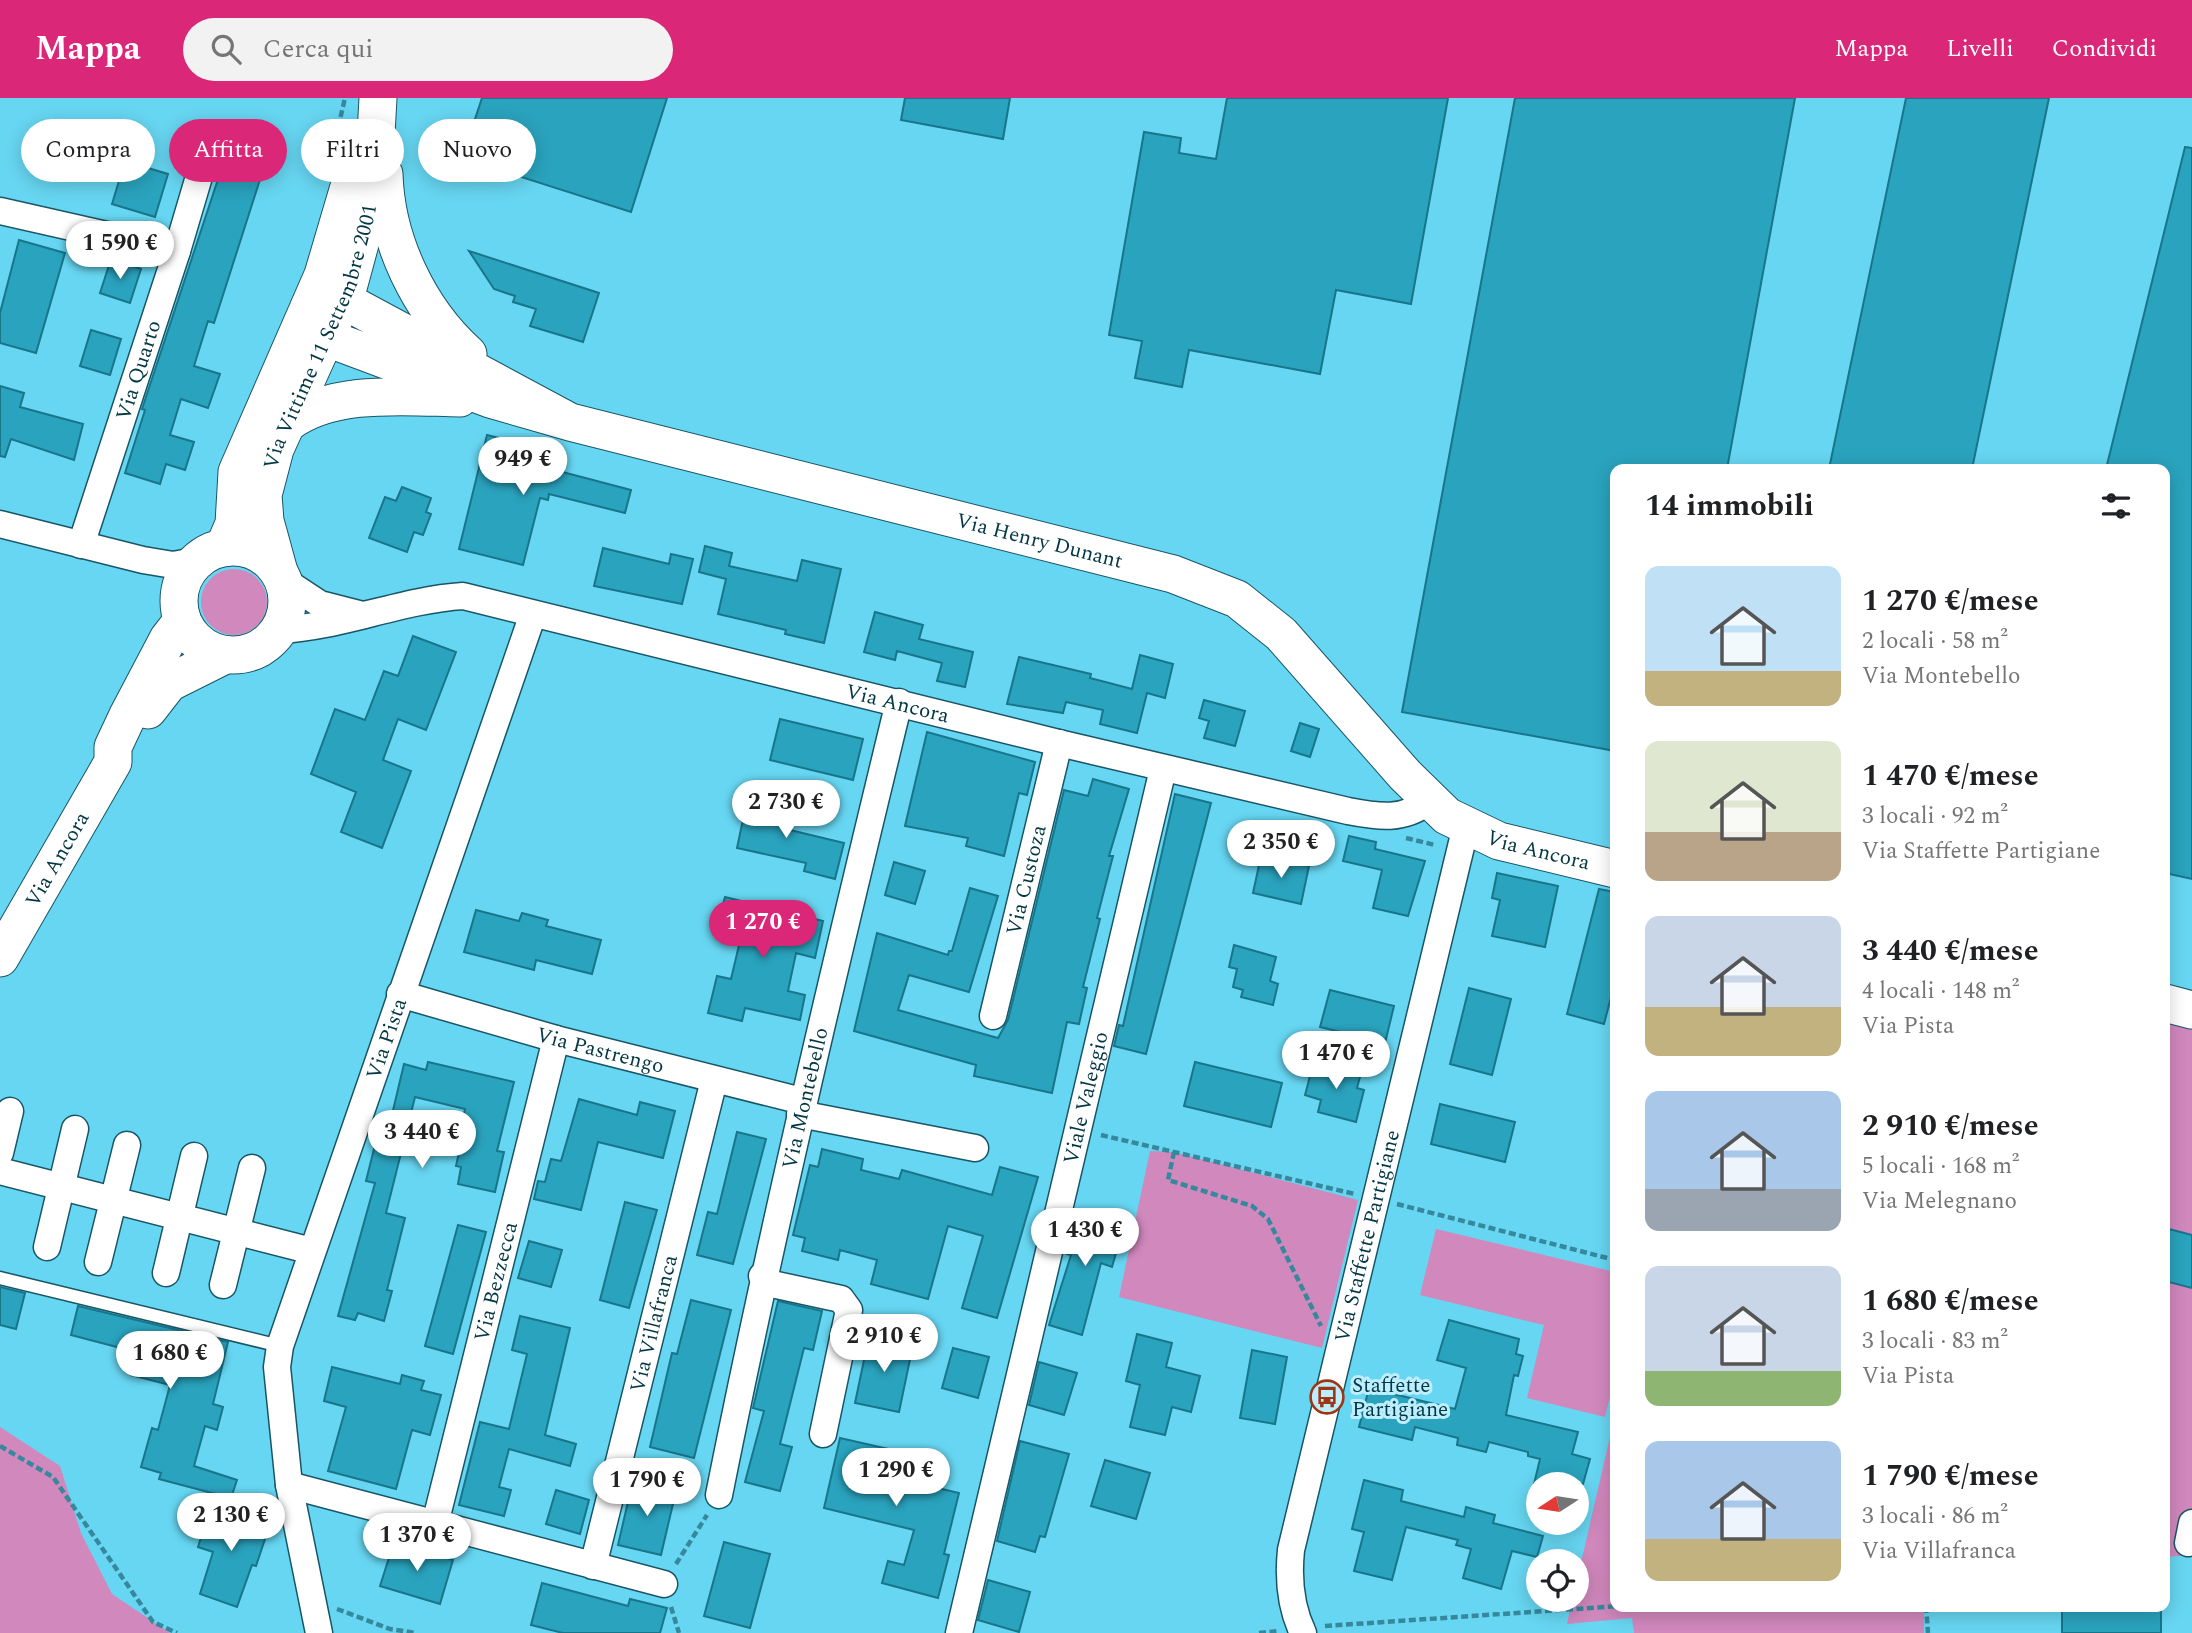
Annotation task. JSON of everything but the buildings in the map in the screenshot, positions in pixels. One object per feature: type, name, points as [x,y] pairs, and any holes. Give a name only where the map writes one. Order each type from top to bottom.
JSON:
[{"type":"main road","name":"Via Vittime 11 Settembre 2001","points":[[326,303],[323,275],[350,186],[368,98]]},
{"type":"main road","name":"Via Vittime 11 Settembre 2001","points":[[210,554],[234,524],[237,472],[326,303],[368,214],[380,98]]},
{"type":"main road","points":[[380,98],[384,185],[404,264],[442,330],[495,391]]},
{"type":"main road","points":[[326,303],[495,391],[327,338],[326,303]]},
{"type":"main road","name":"Via Vittime 11 Settembre 2001","points":[[281,576],[265,521],[262,495],[275,449],[327,338]]},
{"type":"main road","points":[[288,423],[307,411],[349,401],[495,391]]},
{"type":"main road","name":"Via Henry Dunant","points":[[495,391],[569,422],[1174,574],[1237,599],[1280,634],[1429,801],[1465,826]]},
{"type":"main road","name":"Via Ancora","points":[[210,554],[247,548],[262,555],[281,576]]},
{"type":"main road","points":[[210,554],[182,580],[178,596],[182,621],[191,635],[204,647],[225,655]]},
{"type":"main road","points":[[279,630],[287,606],[281,576]]},
{"type":"main road","name":"Via Ancora","points":[[0,958],[113,762],[113,747],[128,715],[168,639],[182,621]]},
{"type":"main road","name":"Via Ancora","points":[[113,762],[124,756],[156,696],[169,682],[225,655],[251,652],[268,643],[279,630]]},
{"type":"main road","name":"Via Ancora","points":[[1465,826],[1499,841],[1610,868]]},
{"type":"main road","points":[[2170,1004],[2192,1010]]},
{"type":"street","name":"Via Quarto","points":[[81,545],[197,182]]},
{"type":"street","points":[[0,211],[177,251]]},
{"type":"street","name":"Via Ancora","points":[[0,524],[173,565],[210,554]]},
{"type":"street","name":"Via Ancora","points":[[281,576],[320,604],[363,615]]},
{"type":"street","name":"Via Ancora","points":[[279,630],[331,625],[363,615],[463,596],[1163,769],[1388,818],[1416,811],[1429,801]]},
{"type":"street","name":"Via Pista","points":[[319,1633],[289,1485],[277,1367],[279,1346],[533,614]]},
{"type":"street","name":"Via Montebello","points":[[719,1495],[762,1276],[899,702]]},
{"type":"street","name":"Via Custoza","points":[[993,1016],[1059,743]]},
{"type":"street","name":"Viale Valeggio","points":[[959,1633],[1163,769]]},
{"type":"street","name":"Via Staffette Partigiane","points":[[1299,1623],[1288,1574],[1291,1550],[1465,826]]},
{"type":"street","name":"Via Pastrengo","points":[[400,994],[556,1039],[714,1080],[801,1108],[975,1148]]},
{"type":"street","name":"Via Bezzecca","points":[[435,1524],[556,1039]]},
{"type":"street","name":"Via Villafranca","points":[[593,1566],[714,1080]]},
{"type":"street","points":[[0,1153],[10,1111]]},
{"type":"street","points":[[47,1247],[75,1129]]},
{"type":"street","points":[[98,1262],[127,1145]]},
{"type":"street","points":[[166,1273],[194,1156]]},
{"type":"street","points":[[223,1285],[252,1168]]},
{"type":"street","points":[[0,1171],[312,1251]]},
{"type":"street","points":[[762,1276],[772,1284],[841,1299],[849,1310],[823,1434]]},
{"type":"street","points":[[289,1485],[664,1584]]},
{"type":"lane","points":[[0,1278],[279,1346]]},
{"type":"path","points":[[1076,1129],[1375,1199],[1610,1259]]},
{"type":"path","points":[[1174,1152],[1168,1180],[1252,1206],[1268,1219],[1319,1324],[1340,1342]]},
{"type":"path","points":[[0,1446],[53,1477],[153,1622],[177,1633]]},
{"type":"path","points":[[679,1633],[664,1584],[719,1495]]},
{"type":"path","points":[[313,1600],[390,1629],[416,1633]]},
{"type":"path","points":[[1299,1623],[1610,1606]]},
{"type":"path","points":[[1926,1612],[1928,1633]]},
{"type":"shaded area","points":[[227,569],[241,569],[253,574],[262,583],[267,602],[265,615],[258,626],[241,635],[227,635],[215,630],[206,621],[201,609],[201,595],[206,583],[215,574]]},
{"type":"shaded area","points":[[2170,1000],[2192,1006],[2190,1555],[2170,1557]]},
{"type":"shaded area","points":[[1150,1151],[1174,1152],[1358,1200],[1322,1348],[1119,1297]]},
{"type":"shaded area","points":[[1436,1229],[1610,1271],[1610,1396],[1605,1417],[1527,1398],[1544,1325],[1420,1295]]},
{"type":"shaded area","points":[[0,1427],[60,1466],[81,1533],[112,1594],[170,1633],[0,1633]]},
{"type":"shaded area","points":[[1610,1437],[1610,1612],[1924,1612],[1924,1633],[1634,1633],[1632,1618],[1567,1624],[1570,1612],[1589,1612],[1589,1549],[1584,1549]]},
{"type":"place","name":"Staffette Partigiane","points":[[1327,1397]]}]
